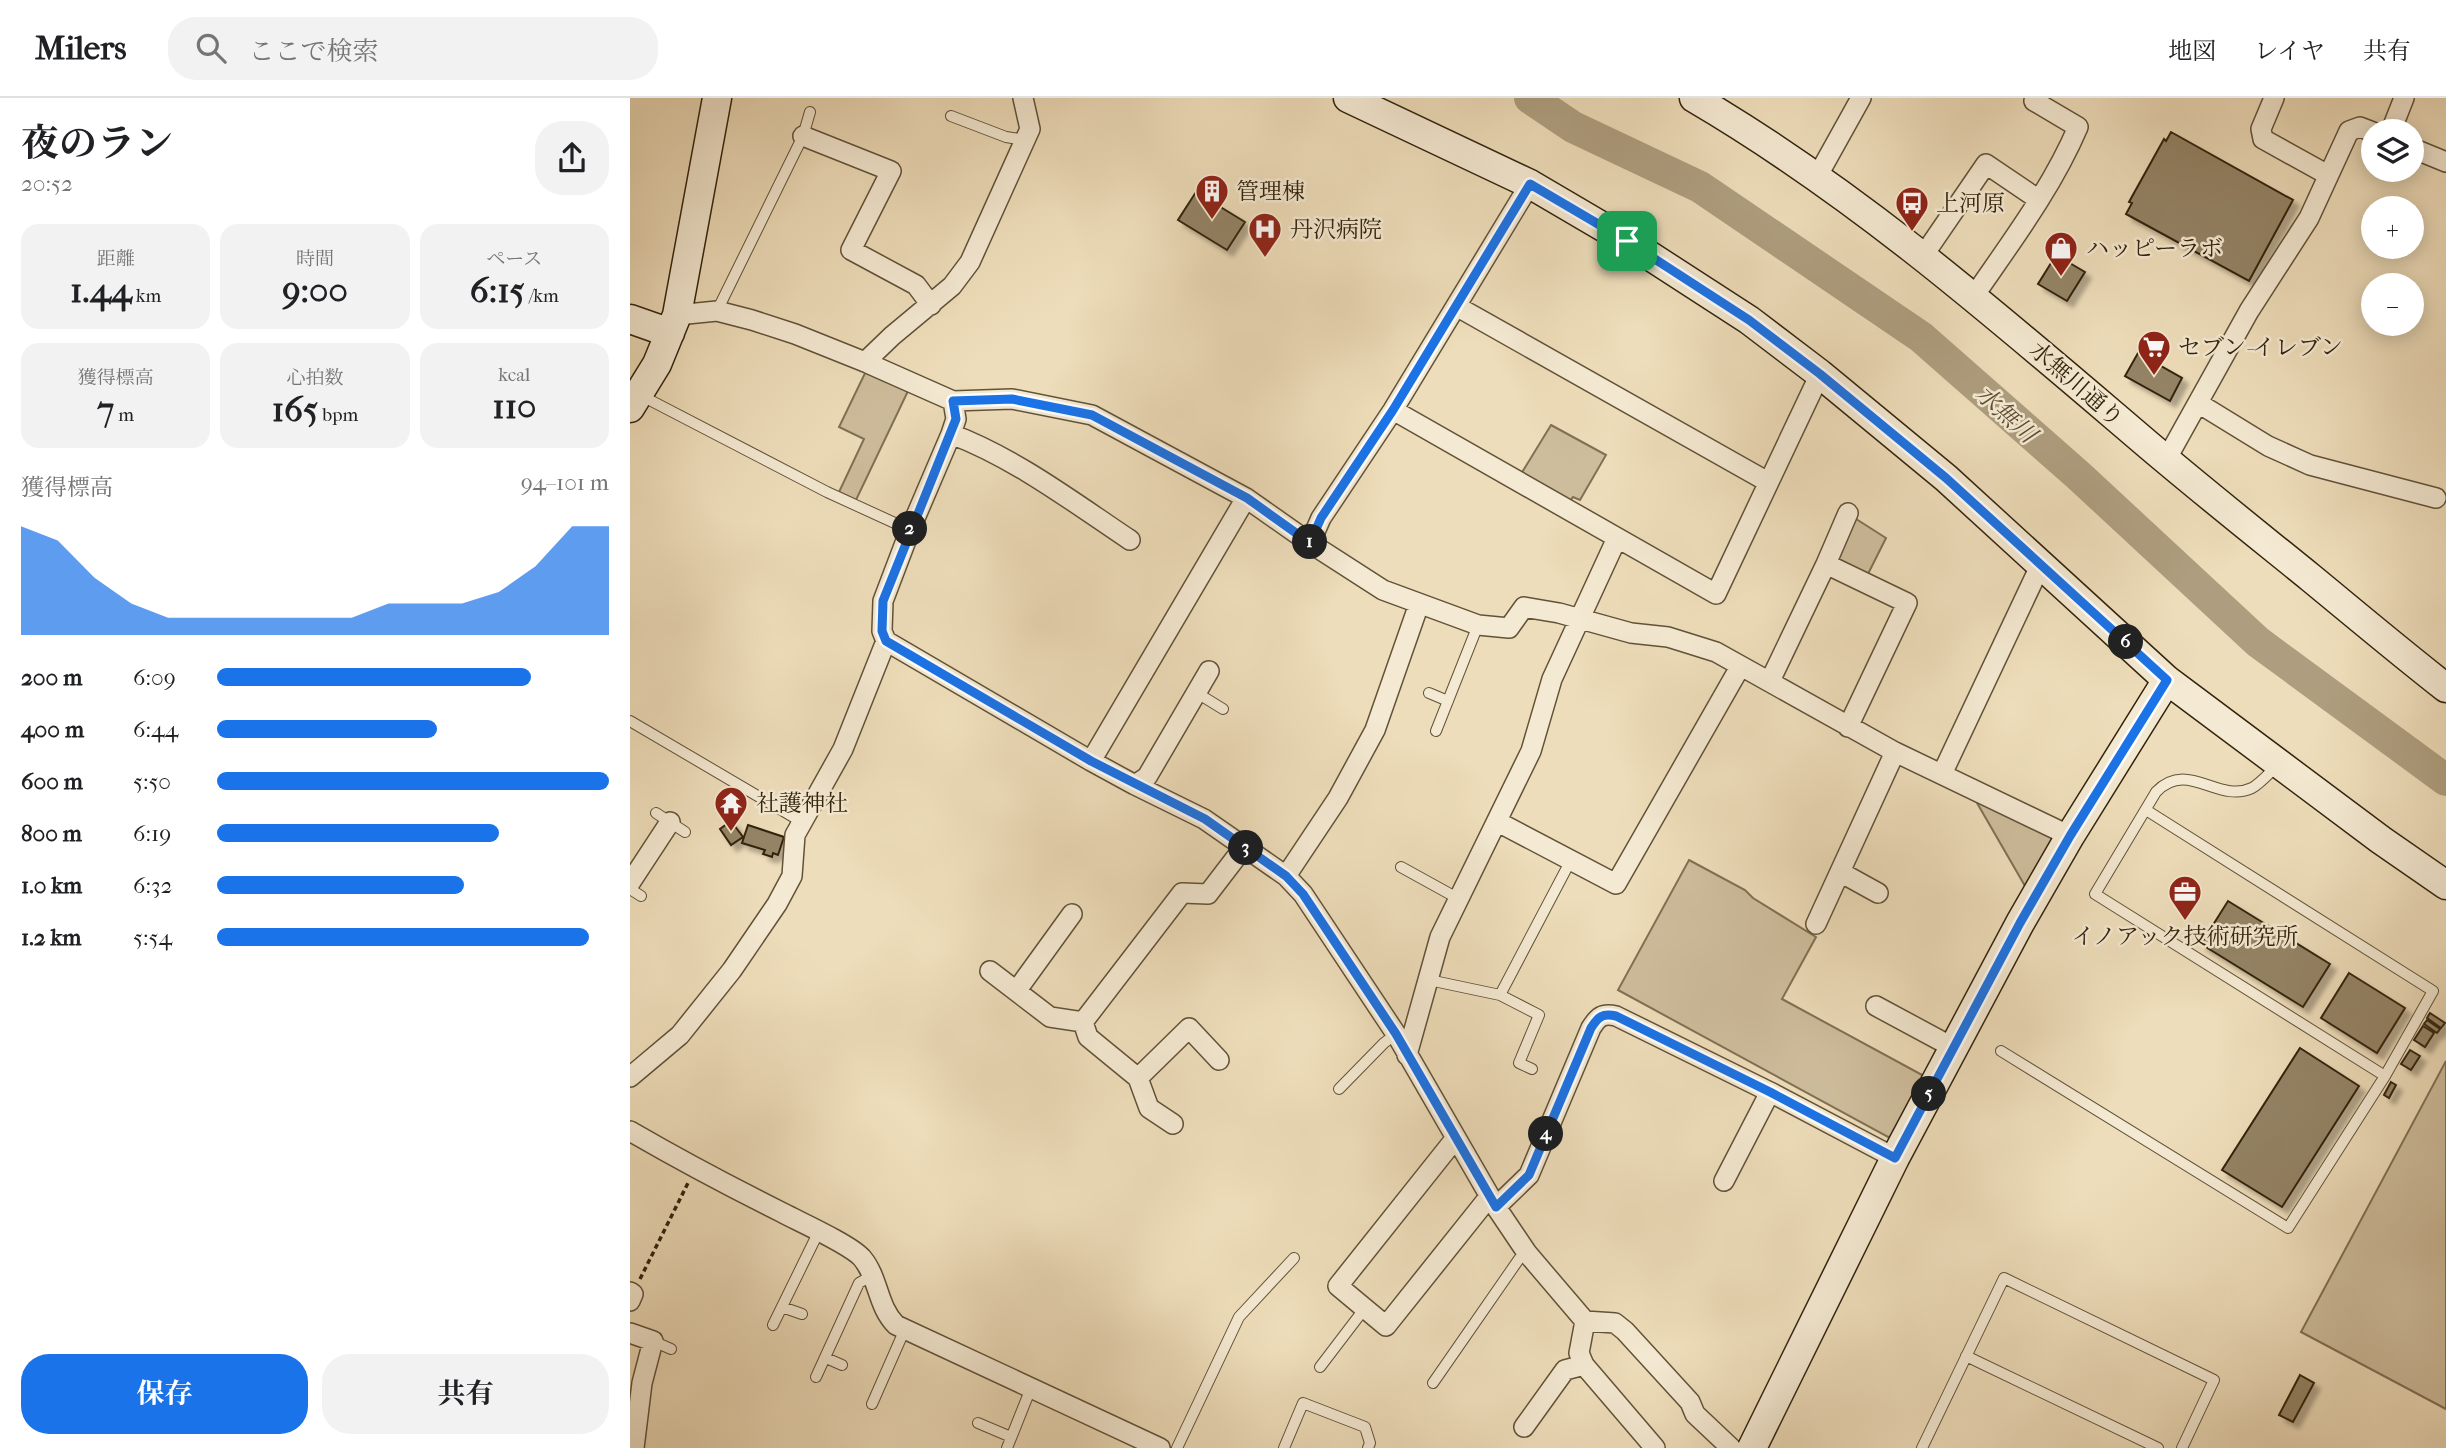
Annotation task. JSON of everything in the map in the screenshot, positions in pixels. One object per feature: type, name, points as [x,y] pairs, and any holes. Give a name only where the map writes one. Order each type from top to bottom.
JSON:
[{"type":"street","points":[[635,401],[674,324],[717,98]]},
{"type":"street","points":[[865,362],[892,335],[952,286],[970,262],[1030,130],[1023,98]]},
{"type":"street","points":[[1348,98],[1530,184],[1627,241],[1749,320],[1820,374],[1946,478],[2167,680],[2381,840],[2446,885]]},
{"type":"street","name":"水無川通り","points":[[1695,98],[1817,177],[1974,296],[2166,460],[2446,688]]},
{"type":"street","points":[[2274,98],[2261,129],[2263,139],[2329,175]]},
{"type":"street","points":[[2396,119],[2404,98]]},
{"type":"street","points":[[1817,177],[1853,101]]},
{"type":"street","points":[[1974,296],[2039,200],[2069,149],[2078,127],[2034,101]]},
{"type":"street","points":[[2166,460],[2249,311],[2309,218],[2349,131],[2361,127]]},
{"type":"street","points":[[803,136],[891,171],[851,250],[916,285],[931,305]]},
{"type":"street","points":[[2424,153],[2446,162]]},
{"type":"street","points":[[1923,256],[1986,164],[2039,200]]},
{"type":"street","points":[[1310,543],[1321,518],[1393,410],[1530,184]]},
{"type":"street","points":[[1456,306],[1768,482]]},
{"type":"street","points":[[630,319],[674,324],[717,311],[795,334],[953,401],[1012,399],[1092,415],[1247,498],[1383,590],[1478,625],[1508,628],[1524,607],[1559,613],[1631,633],[1668,637],[1716,652],[1895,752],[2070,836]]},
{"type":"street","points":[[1393,410],[1716,594],[1820,374]]},
{"type":"street","points":[[953,401],[956,419],[951,434],[883,601],[882,631],[886,641],[1091,761],[1205,819],[1286,876],[1303,894],[1396,1034],[1455,1139],[1527,1253],[1585,1321],[1615,1323],[1625,1331],[1690,1402],[1695,1414],[1731,1448]]},
{"type":"street","points":[[2199,402],[2268,446],[2310,465],[2435,498]]},
{"type":"street","points":[[951,434],[972,442],[1043,483],[1130,540]]},
{"type":"street","points":[[1091,761],[1247,498]]},
{"type":"street","points":[[1770,681],[1848,513]]},
{"type":"street","points":[[1407,1055],[1440,937],[1531,751],[1552,679],[1618,538]]},
{"type":"street","points":[[1826,564],[1907,603],[1849,727]]},
{"type":"street","points":[[1942,774],[2041,564]]},
{"type":"street","points":[[1286,876],[1338,798],[1375,730],[1419,604]]},
{"type":"street","points":[[630,1077],[680,1035],[732,970],[777,904],[792,876],[795,835],[844,749],[886,641]]},
{"type":"street","points":[[1498,822],[1616,884],[1740,667]]},
{"type":"street","points":[[1135,785],[1147,777],[1209,671]]},
{"type":"street","points":[[1752,1448],[1895,1158],[2020,923],[2070,836],[2167,680]]},
{"type":"street","points":[[1816,924],[1821,893],[1840,872],[1895,752]]},
{"type":"street","points":[[635,890],[670,822]]},
{"type":"street","points":[[1083,1021],[1182,893],[1208,894],[1244,847]]},
{"type":"street","points":[[1840,872],[1878,893]]},
{"type":"street","points":[[1017,990],[1072,914]]},
{"type":"street","points":[[990,971],[1050,1017],[1083,1021]]},
{"type":"street","points":[[1876,1006],[1954,1048]]},
{"type":"street","points":[[1455,1139],[1338,1286],[1386,1326],[1493,1202],[1529,1175],[1591,1028],[1598,1017],[1606,1014],[1616,1016],[1770,1092],[1895,1158]]},
{"type":"street","points":[[1083,1021],[1088,1037],[1138,1078],[1149,1108],[1173,1125]]},
{"type":"street","points":[[1138,1078],[1189,1028],[1219,1059]]},
{"type":"street","points":[[1724,1181],[1770,1092]]},
{"type":"street","points":[[630,1131],[695,1169],[819,1231],[862,1256],[873,1275],[884,1309],[896,1325],[1031,1388],[1137,1443],[1160,1448]]},
{"type":"street","points":[[1585,1321],[1579,1353],[1584,1365],[1655,1448]]},
{"type":"street","points":[[630,1333],[662,1345],[642,1383],[634,1448]]},
{"type":"street","points":[[1524,1427],[1565,1370],[1584,1365]]},
{"type":"lane","points":[[717,311],[803,136],[810,112]]},
{"type":"lane","points":[[951,116],[1006,137],[1025,140]]},
{"type":"lane","points":[[635,401],[910,530]]},
{"type":"lane","points":[[1436,731],[1478,625]]},
{"type":"lane","points":[[1197,693],[1223,709]]},
{"type":"lane","points":[[1429,694],[1448,701]]},
{"type":"lane","points":[[630,721],[802,822]]},
{"type":"lane","points":[[2280,763],[2251,788],[2230,791],[2179,778],[2165,783],[2156,792],[2095,894],[2385,1076]]},
{"type":"lane","points":[[2001,1051],[2288,1228],[2385,1076],[2433,991],[2146,810]]},
{"type":"lane","points":[[1500,995],[1571,860]]},
{"type":"lane","points":[[1401,867],[1459,900]]},
{"type":"lane","points":[[630,889],[635,890]]},
{"type":"lane","points":[[1429,980],[1500,995],[1539,1015],[1519,1063],[1532,1069]]},
{"type":"lane","points":[[1339,1089],[1396,1034]]},
{"type":"lane","points":[[773,1325],[819,1231]]},
{"type":"lane","points":[[1433,1383],[1519,1259],[1527,1253]]},
{"type":"lane","points":[[1177,1448],[1239,1317],[1294,1258]]},
{"type":"lane","points":[[816,1377],[859,1283],[873,1275]]},
{"type":"lane","points":[[1922,1448],[2004,1278],[2214,1380],[2182,1448]]},
{"type":"lane","points":[[782,1307],[802,1314]]},
{"type":"lane","points":[[1320,1367],[1365,1308]]},
{"type":"lane","points":[[872,1404],[905,1329]]},
{"type":"lane","points":[[1966,1356],[2158,1448]]},
{"type":"lane","points":[[825,1358],[842,1365]]},
{"type":"lane","points":[[1007,1448],[1031,1388]]},
{"type":"lane","points":[[1284,1448],[1303,1403],[1365,1427],[1370,1443],[1368,1448]]},
{"type":"lane","points":[[978,1423],[1011,1437]]},
{"type":"path","points":[[631,1296],[695,1169]]},
{"type":"shaded area","points":[[867,369],[909,389],[856,500],[839,492],[864,439],[839,427]]},
{"type":"shaded area","points":[[1551,425],[1606,455],[1580,500],[1573,497],[1570,501],[1521,474]]},
{"type":"shaded area","points":[[1853,517],[1886,538],[1867,576],[1838,563],[1835,554]]},
{"type":"shaded area","points":[[1973,796],[2050,833],[2052,840],[2025,886]]},
{"type":"shaded area","points":[[1689,860],[1745,890],[1753,898],[1816,937],[1782,999],[1924,1076],[1894,1136],[1888,1137],[1618,990]]},
{"type":"shaded area","points":[[2446,1061],[2446,1409],[2301,1332]]},
{"type":"building","points":[[2171,132],[2293,200],[2249,281],[2126,214],[2132,203],[2129,202],[2164,139],[2166,141]]},
{"type":"building","name":"管理棟","points":[[1196,192],[1245,222],[1227,250],[1178,220]]},
{"type":"building","name":"ハッピーラボ","points":[[2056,255],[2085,272],[2067,301],[2038,284]]},
{"type":"building","name":"セブン-イレブン","points":[[2138,353],[2182,378],[2170,401],[2125,376]]},
{"type":"building","name":"社護神社","points":[[731,821],[743,837],[731,845],[720,829]]},
{"type":"building","points":[[748,825],[784,837],[778,855],[773,853],[772,857],[763,854],[765,850],[742,843]]},
{"type":"building","points":[[2228,901],[2330,964],[2303,1007],[2201,944]]},
{"type":"building","points":[[2349,973],[2405,1008],[2377,1053],[2321,1018]]},
{"type":"building","points":[[2430,1013],[2445,1023],[2441,1028],[2427,1018]]},
{"type":"building","points":[[2427,1020],[2440,1029],[2437,1033],[2424,1024]]},
{"type":"building","points":[[2423,1026],[2434,1033],[2425,1047],[2414,1040]]},
{"type":"building","points":[[2300,1048],[2359,1086],[2282,1207],[2222,1170]]},
{"type":"building","points":[[2410,1050],[2420,1056],[2411,1070],[2401,1064]]},
{"type":"building","points":[[2391,1082],[2396,1085],[2389,1098],[2384,1095]]},
{"type":"building","points":[[2300,1375],[2314,1383],[2293,1422],[2279,1415]]},
{"type":"waterway","name":"水無川","points":[[1530,98],[1573,127],[1700,187],[1921,337],[2079,476],[2258,642],[2446,780]]},
{"type":"place","name":"管理棟","points":[[1212,221]]},
{"type":"place","name":"上河原","points":[[1912,233]]},
{"type":"place","name":"丹沢病院","points":[[1265,259]]},
{"type":"place","name":"ハッピーラボ","points":[[2061,278]]},
{"type":"place","name":"セブン-イレブン","points":[[2154,377]]},
{"type":"place","name":"社護神社","points":[[731,833]]},
{"type":"place","name":"イノアック技術研究所","points":[[2185,922]]},
{"type":"route","points":[[1530,184],[1627,241],[1749,320],[1820,374],[1946,478],[2167,680],[2070,836],[2020,923],[1895,1158],[1770,1092],[1616,1016],[1606,1014],[1598,1017],[1591,1028],[1529,1175],[1496,1207],[1396,1034],[1303,894],[1286,876],[1205,819],[1091,761],[886,641],[881,620],[883,601],[951,434],[956,419],[953,401],[1012,399],[1092,415],[1247,498],[1310,543],[1321,518],[1393,410],[1530,184]]}]
